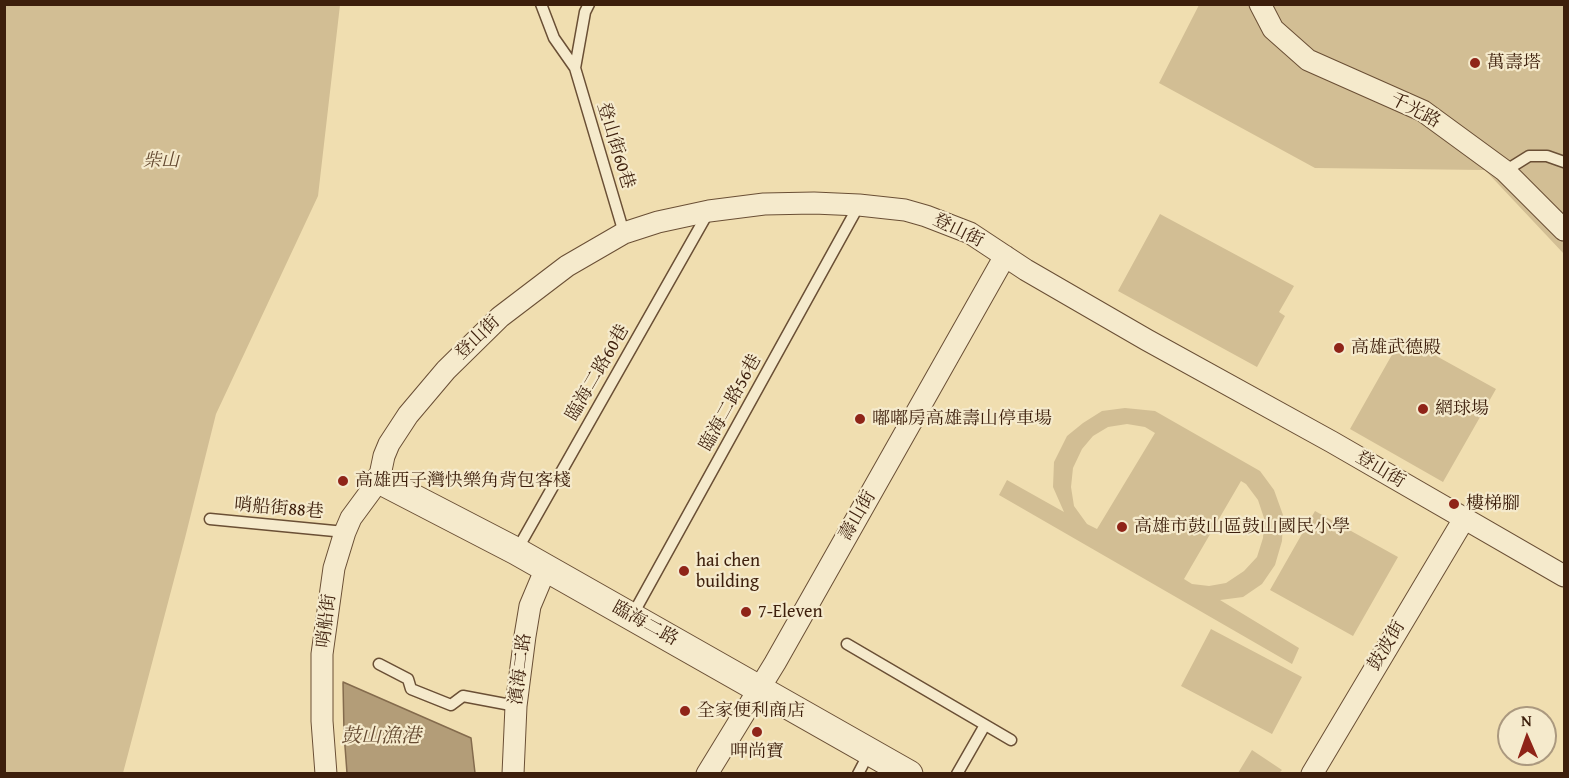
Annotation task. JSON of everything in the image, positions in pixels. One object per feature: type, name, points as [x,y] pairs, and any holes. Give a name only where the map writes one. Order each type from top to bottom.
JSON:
[{"type":"street","name":"千光路","points":[[1260,4],[1273,29],[1308,60],[1423,111],[1505,171],[1564,230]]},
{"type":"street","name":"登山街","points":[[379,480],[384,456],[390,444],[408,415],[446,370],[500,317],[567,266],[624,233],[658,222],[709,211],[764,204],[859,205],[905,210],[970,233],[1148,340],[1332,442],[1564,576]]},
{"type":"street","name":"壽山街","points":[[707,774],[760,689],[1005,256]]},
{"type":"street","name":"臨海二路","points":[[379,480],[516,551],[760,689],[864,763],[909,774]]},
{"type":"street","name":"哨船街","points":[[326,774],[322,721],[322,654],[334,568],[351,518],[379,480]]},
{"type":"street","name":"鼓波街","points":[[1312,774],[1464,519]]},
{"type":"street","name":"濱海二路","points":[[513,774],[516,706],[530,606],[546,568]]},
{"type":"lane","name":"登山街60巷","points":[[541,4],[554,38],[575,68],[624,233]]},
{"type":"lane","name":"登山街60巷","points":[[575,68],[585,12],[589,4]]},
{"type":"lane","points":[[1505,171],[1529,156],[1547,156],[1564,162]]},
{"type":"lane","name":"臨海二路56巷","points":[[632,616],[859,205]]},
{"type":"lane","name":"臨海二路60巷","points":[[516,551],[709,211]]},
{"type":"lane","name":"哨船街88巷","points":[[210,519],[345,532]]},
{"type":"lane","points":[[847,644],[1011,740]]},
{"type":"lane","points":[[379,663],[408,679],[411,689],[451,705],[463,696],[516,706]]},
{"type":"lane","points":[[957,774],[985,725]]},
{"type":"green space","name":"柴山","points":[[5,4],[340,5],[318,196],[216,414],[123,773],[5,773]]},
{"type":"green space","points":[[1199,5],[1564,5],[1564,254],[1485,170],[1315,168],[1159,83]]},
{"type":"green space","points":[[1160,214],[1294,286],[1279,312],[1285,316],[1257,367],[1118,291]]},
{"type":"green space","name":"網球場","points":[[1402,337],[1496,389],[1443,482],[1350,429]]},
{"type":"green space","points":[[1125,408],[1155,411],[1260,471],[1274,490],[1283,515],[1282,541],[1275,565],[1262,584],[1243,597],[1220,600],[1299,648],[1292,664],[999,495],[1007,480],[1064,512],[1053,487],[1054,462],[1067,436],[1102,411]],"holes":[[[1127,424],[1145,427],[1155,433],[1097,529],[1087,524],[1074,506],[1071,487],[1073,468],[1082,449],[1093,436],[1108,427]],[[1241,481],[1258,500],[1264,518],[1263,538],[1257,557],[1244,571],[1226,583],[1209,586],[1192,584],[1184,579]]]},
{"type":"green space","points":[[1315,511],[1398,557],[1353,636],[1270,590]]},
{"type":"green space","points":[[1211,629],[1302,677],[1272,734],[1181,686]]},
{"type":"green space","points":[[1252,750],[1282,770],[1279,773],[1238,773]]},
{"type":"water","name":"鼓山漁港","points":[[343,682],[471,738],[475,773],[347,773]]},
{"type":"place","name":"萬壽塔","points":[[1475,63]]},
{"type":"place","name":"高雄武德殿","points":[[1339,348]]},
{"type":"place","name":"網球場","points":[[1423,409]]},
{"type":"place","name":"嘟嘟房高雄壽山停車場","points":[[860,419]]},
{"type":"place","name":"高雄西子灣快樂角背包客棧","points":[[343,481]]},
{"type":"place","name":"樓梯腳","points":[[1454,504]]},
{"type":"place","name":"高雄市鼓山區鼓山國民小學","points":[[1122,527]]},
{"type":"place","name":"hai chen building","points":[[684,571]]},
{"type":"place","name":"7-Eleven","points":[[746,612]]},
{"type":"place","name":"全家便利商店","points":[[685,711]]},
{"type":"place","name":"呷尚寶","points":[[757,732]]}]
